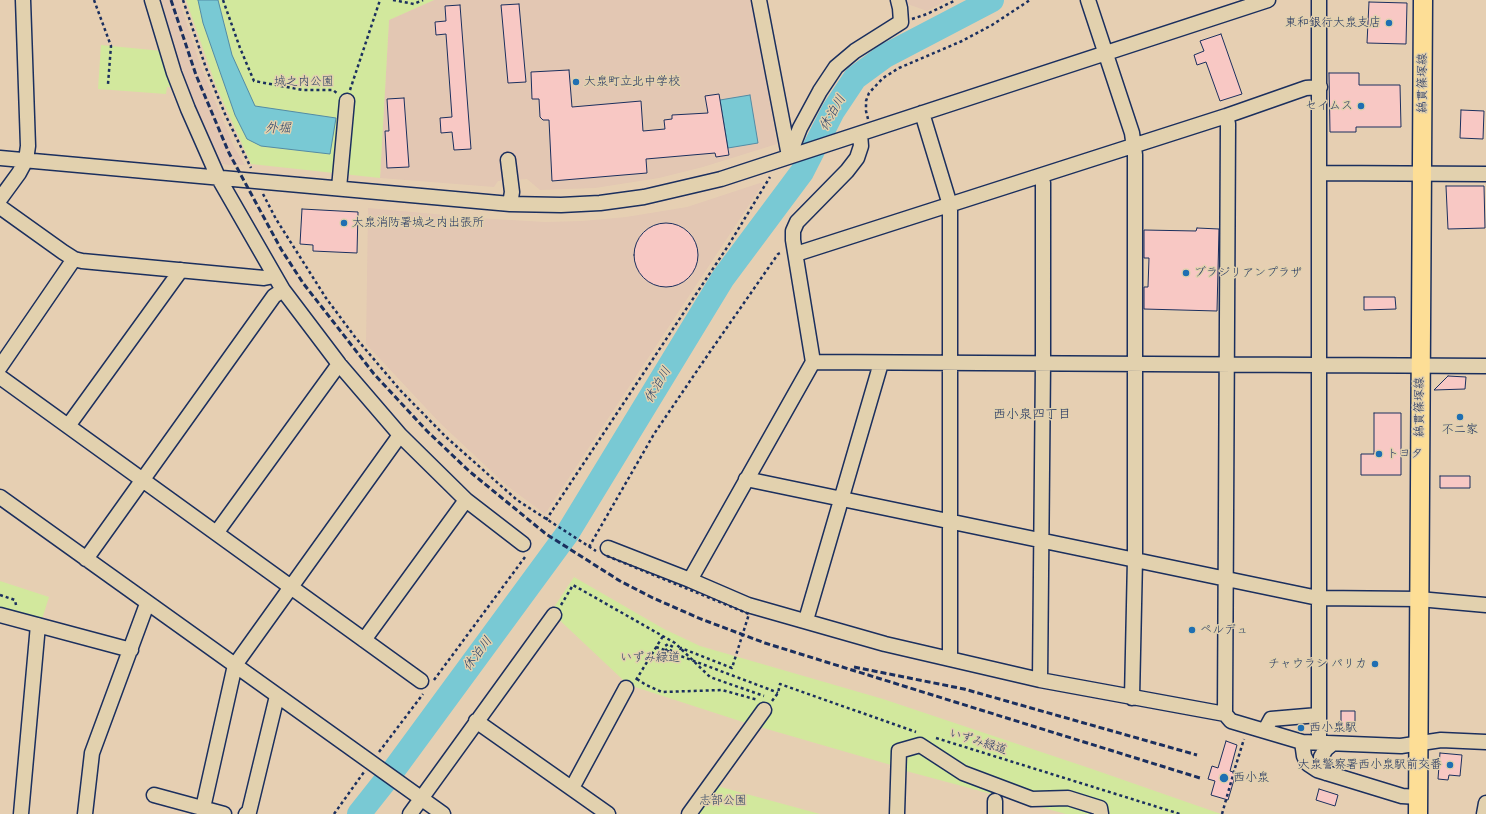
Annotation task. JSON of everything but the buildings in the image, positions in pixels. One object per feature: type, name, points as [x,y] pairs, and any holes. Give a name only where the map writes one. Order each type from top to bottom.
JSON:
[{"type":"main road","name":"綿貫篠塚線","points":[[1418,805],[1423,0]]},
{"type":"street","points":[[0,199],[19,174],[26,160],[28,146],[24,0]]},
{"type":"street","points":[[152,0],[174,73],[218,177],[283,290],[339,364],[400,435],[466,500],[524,550]]},
{"type":"street","points":[[759,0],[795,154]]},
{"type":"street","points":[[795,154],[800,128],[820,91],[836,67],[855,51],[901,22],[898,0]]},
{"type":"street","points":[[1088,0],[1134,145],[1135,559],[1132,698]]},
{"type":"street","points":[[0,158],[510,204],[562,206],[644,197],[721,179],[1268,0]]},
{"type":"street","points":[[1320,0],[1318,715],[1326,744],[1326,749],[1321,757],[1321,766],[1326,773]]},
{"type":"street","points":[[794,249],[950,205],[1226,116],[1306,88],[1320,87]]},
{"type":"street","points":[[339,188],[347,101]]},
{"type":"street","points":[[922,113],[950,205],[950,659]]},
{"type":"street","points":[[1225,714],[1228,124],[1226,116]]},
{"type":"street","points":[[690,580],[813,362],[794,249],[793,231],[797,222],[847,171],[857,158],[865,132]]},
{"type":"street","points":[[508,160],[512,192],[510,204]]},
{"type":"street","points":[[1320,174],[1486,174]]},
{"type":"street","points":[[1040,680],[1043,363],[1043,183],[1041,176]]},
{"type":"street","points":[[0,207],[74,259],[264,278],[274,276]]},
{"type":"street","points":[[0,367],[74,259]]},
{"type":"street","points":[[68,426],[181,270]]},
{"type":"street","points":[[86,559],[274,296],[283,290]]},
{"type":"street","points":[[813,362],[1486,366]]},
{"type":"street","points":[[806,620],[881,363]]},
{"type":"street","points":[[217,532],[339,364]]},
{"type":"street","points":[[0,377],[142,480],[217,532],[424,684]]},
{"type":"street","points":[[203,808],[235,666],[400,435]]},
{"type":"street","points":[[746,479],[1318,598],[1419,599],[1486,605]]},
{"type":"street","points":[[0,497],[147,604],[442,814]]},
{"type":"street","points":[[364,640],[466,500]]},
{"type":"street","points":[[608,552],[690,580],[748,604],[885,644],[1040,680],[1225,714],[1231,721],[1302,742],[1401,746],[1441,740],[1486,742]]},
{"type":"street","points":[[85,814],[92,753],[147,604]]},
{"type":"street","points":[[0,615],[131,650]]},
{"type":"street","points":[[410,814],[554,615]]},
{"type":"street","points":[[21,814],[38,625]]},
{"type":"street","points":[[572,788],[631,683]]},
{"type":"street","points":[[246,814],[249,812],[277,696]]},
{"type":"street","points":[[689,814],[767,707]]},
{"type":"street","points":[[1265,730],[1271,719],[1318,715]]},
{"type":"street","points":[[476,722],[608,814]]},
{"type":"street","points":[[1302,742],[1304,756],[1308,764],[1317,770],[1402,796],[1418,805]]},
{"type":"street","points":[[897,814],[899,751],[920,745],[963,773],[1032,799],[1068,798],[1100,808],[1101,814]]},
{"type":"street","points":[[154,795],[224,814]]},
{"type":"street","points":[[1484,814],[1486,803]]},
{"type":"path","points":[[94,0],[111,46],[108,84]]},
{"type":"path","points":[[184,0],[206,68],[251,170]]},
{"type":"path","points":[[223,0],[240,48],[254,81],[303,90],[333,90],[347,101],[380,0]]},
{"type":"path","points":[[393,0],[414,4],[423,0]]},
{"type":"path","points":[[912,19],[927,14],[956,0]]},
{"type":"path","points":[[865,132],[866,101],[869,93],[883,78],[899,68],[962,41],[986,28],[1030,0]]},
{"type":"path","points":[[546,520],[728,246],[770,175]]},
{"type":"path","points":[[262,192],[276,219],[326,298],[355,337],[400,390],[482,470],[517,500],[586,545]]},
{"type":"path","points":[[589,547],[654,434],[705,359],[778,254],[794,249]]},
{"type":"path","points":[[334,814],[340,803],[373,764],[424,684],[524,550]]},
{"type":"path","points":[[608,552],[749,614],[732,668],[681,648],[678,655]]},
{"type":"path","points":[[554,615],[573,585],[675,644],[710,677],[773,699]]},
{"type":"path","points":[[662,636],[631,683],[646,685],[662,692],[722,690],[767,707],[778,693],[780,684],[920,733]]},
{"type":"path","points":[[656,646],[670,652],[673,647],[668,644],[665,646],[666,650],[678,655],[778,693]]},
{"type":"path","points":[[1232,772],[1235,769],[1246,734]]},
{"type":"path","name":"いずみ緑道","points":[[935,738],[1180,814]]},
{"type":"path","points":[[1222,814],[1235,768]]},
{"type":"shaded area","points":[[156,0],[179,0],[200,64],[234,147],[245,165],[217,163],[194,113]]},
{"type":"shaded area","name":"大泉町立北中学校","points":[[434,0],[752,0],[777,144],[703,167],[659,178],[595,188],[540,190],[527,179],[498,181],[494,187],[380,178],[389,20]]},
{"type":"shaded area","points":[[901,0],[947,0],[927,11],[902,2]]},
{"type":"shaded area","points":[[760,183],[763,184],[545,514],[506,485],[439,422],[366,344],[368,208],[446,215],[447,219],[477,222],[477,218],[545,222],[582,221],[626,217],[687,207]]},
{"type":"green space","name":"城之内公園","points":[[186,0],[434,0],[389,20],[380,178],[251,164],[216,86]]},
{"type":"green space","points":[[101,45],[162,51],[176,88],[167,87],[166,94],[98,89]]},
{"type":"green space","name":"いずみ緑道","points":[[574,577],[664,629],[700,646],[883,699],[1221,814],[1066,814],[906,771],[908,755],[894,750],[891,765],[760,727],[773,708],[759,704],[746,723],[635,687],[622,679],[551,612]]},
{"type":"green space","points":[[0,581],[49,597],[42,619],[29,615],[26,617],[0,610]]},
{"type":"green space","name":"志部公園","points":[[717,786],[820,814],[697,814]]},
{"type":"water","name":"外堀","points":[[198,0],[218,0],[232,55],[255,106],[336,118],[330,154],[261,146],[247,139],[235,115],[203,23]]},
{"type":"water","points":[[750,95],[758,143],[728,148],[720,100]]},
{"type":"waterway","name":"休泊川","points":[[359,814],[393,771],[567,534],[723,278],[802,172],[833,111],[855,78],[885,56],[992,0]]},
{"type":"railway","points":[[171,0],[196,75],[229,153],[281,249],[303,283],[374,374],[427,431],[469,471],[546,534],[620,581],[653,598],[701,619],[765,643],[1200,778]]},
{"type":"railway","points":[[854,667],[964,689],[1197,755]]},
{"type":"place","name":"東和銀行大泉支店","points":[[1389,23]]},
{"type":"place","name":"大泉町立北中学校","points":[[576,82]]},
{"type":"place","name":"セイムス","points":[[1361,106]]},
{"type":"place","name":"大泉消防署城之内出張所","points":[[344,223]]},
{"type":"place","name":"ブラジリアンプラザ","points":[[1186,273]]},
{"type":"place","name":"不二家","points":[[1460,417]]},
{"type":"place","name":"トヨタ","points":[[1379,454]]},
{"type":"place","name":"ペルデュ","points":[[1192,630]]},
{"type":"place","name":"チャウラシ パリカ","points":[[1375,664]]},
{"type":"place","name":"西小泉駅","points":[[1301,728]]},
{"type":"place","name":"大泉警察署西小泉駅前交番","points":[[1450,765]]},
{"type":"place","name":"西小泉","points":[[1224,778]]},
{"type":"district","name":"西小泉四丁目","points":[[1032,415]]}]
